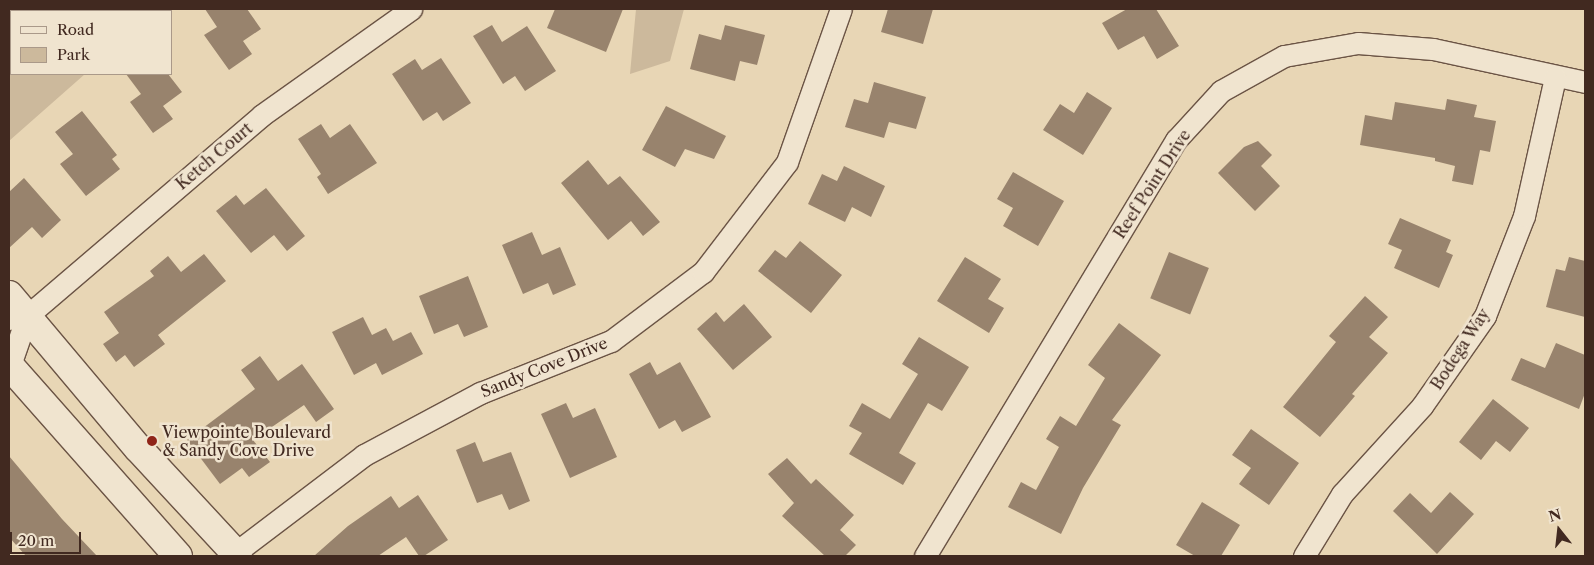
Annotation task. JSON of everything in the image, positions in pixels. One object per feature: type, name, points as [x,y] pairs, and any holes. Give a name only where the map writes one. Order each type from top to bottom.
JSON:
[{"type":"street","name":"Ketch Court","points":[[18,317],[262,116],[411,9]]},
{"type":"street","name":"Sandy Cove Drive","points":[[235,555],[364,455],[480,393],[611,341],[703,272],[786,162],[841,9]]},
{"type":"street","name":"Reef Point Drive","points":[[925,556],[1176,140],[1221,90],[1284,56],[1358,43],[1433,50],[1585,82]]},
{"type":"street","name":"Bodega Way","points":[[1304,556],[1342,494],[1422,406],[1485,316],[1524,216],[1555,77]]},
{"type":"street","points":[[9,296],[18,317],[235,555]]},
{"type":"street","points":[[18,317],[9,366],[178,556]]},
{"type":"green space","points":[[9,9],[158,9],[10,10],[10,75],[84,75],[9,141]]},
{"type":"green space","points":[[636,9],[684,9],[670,61],[630,74]]},
{"type":"building","points":[[205,9],[247,9],[261,29],[243,41],[252,54],[229,70],[204,35],[217,27]]},
{"type":"building","points":[[555,9],[623,9],[606,52],[547,28]]},
{"type":"building","points":[[888,9],[933,9],[923,44],[881,32]]},
{"type":"building","points":[[1127,9],[1156,9],[1179,46],[1157,59],[1144,36],[1118,50],[1102,23]]},
{"type":"building","points":[[492,25],[502,42],[527,26],[556,71],[525,91],[515,76],[503,84],[473,36]]},
{"type":"building","points":[[725,25],[765,35],[757,65],[740,61],[735,81],[690,69],[699,34],[721,40]]},
{"type":"building","points":[[441,58],[471,103],[443,121],[437,112],[423,121],[392,74],[415,59],[422,70]]},
{"type":"building","points":[[127,75],[169,75],[182,92],[163,106],[173,119],[153,133],[130,102],[141,94]]},
{"type":"building","points":[[874,82],[926,97],[916,129],[889,122],[884,138],[845,127],[854,99],[868,103]]},
{"type":"building","points":[[1087,92],[1112,108],[1083,155],[1043,130],[1060,104],[1074,113]]},
{"type":"building","points":[[1447,99],[1477,105],[1474,117],[1496,121],[1490,152],[1480,150],[1473,185],[1452,181],[1455,166],[1435,161],[1435,158],[1360,145],[1365,115],[1392,120],[1395,102],[1445,110]]},
{"type":"building","points":[[666,106],[726,136],[714,159],[685,149],[675,167],[642,150]]},
{"type":"building","points":[[82,111],[117,155],[112,159],[120,169],[86,196],[60,164],[73,154],[55,132]]},
{"type":"building","points":[[321,124],[330,138],[350,124],[377,163],[328,194],[317,177],[321,174],[298,139]]},
{"type":"building","points":[[1258,141],[1272,155],[1261,166],[1280,186],[1255,211],[1218,173],[1244,147]]},
{"type":"building","points":[[588,160],[608,185],[620,176],[660,222],[643,236],[631,221],[608,240],[561,183]]},
{"type":"building","points":[[844,166],[885,186],[871,217],[852,207],[845,222],[808,204],[822,174],[837,181]]},
{"type":"building","points":[[1013,172],[1064,201],[1038,246],[1003,226],[1013,208],[997,199]]},
{"type":"building","points":[[24,178],[61,220],[42,238],[32,227],[9,248],[9,192]]},
{"type":"building","points":[[266,188],[305,236],[287,251],[274,235],[251,253],[216,211],[236,195],[244,205]]},
{"type":"building","points":[[1400,218],[1451,240],[1446,252],[1453,255],[1439,288],[1394,268],[1402,250],[1388,244]]},
{"type":"building","points":[[532,232],[542,255],[560,247],[576,285],[553,295],[548,283],[523,294],[502,245]]},
{"type":"building","points":[[800,241],[842,275],[811,313],[758,271],[775,250],[786,258]]},
{"type":"building","points":[[1169,252],[1209,268],[1190,314],[1150,298]]},
{"type":"building","points":[[204,254],[226,281],[158,335],[165,344],[134,367],[125,355],[116,362],[103,344],[119,333],[104,312],[154,276],[150,271],[168,256],[181,272]]},
{"type":"building","points":[[965,257],[1001,279],[988,299],[1004,308],[989,333],[937,301]]},
{"type":"building","points":[[1569,257],[1585,261],[1585,317],[1546,307],[1556,269],[1565,271]]},
{"type":"building","points":[[468,276],[488,327],[464,337],[458,324],[434,334],[419,296]]},
{"type":"building","points":[[1365,296],[1388,317],[1369,337],[1388,353],[1352,394],[1355,396],[1320,437],[1283,407],[1336,342],[1329,336]]},
{"type":"building","points":[[744,304],[772,337],[733,370],[697,329],[716,312],[724,322]]},
{"type":"building","points":[[363,317],[372,335],[386,328],[393,341],[411,332],[423,354],[382,375],[376,363],[354,375],[332,332]]},
{"type":"building","points":[[1119,323],[1161,355],[1112,420],[1121,425],[1083,488],[1061,534],[1008,507],[1021,482],[1036,490],[1059,447],[1046,439],[1060,416],[1076,426],[1105,378],[1088,365]]},
{"type":"building","points":[[919,337],[969,367],[942,411],[928,403],[899,453],[916,463],[903,485],[849,454],[862,433],[849,426],[862,403],[890,419],[918,374],[902,364]]},
{"type":"building","points":[[1556,343],[1585,355],[1585,393],[1579,409],[1511,380],[1521,358],[1545,368]]},
{"type":"building","points":[[260,356],[278,381],[302,364],[334,409],[316,422],[304,405],[253,440],[270,462],[249,477],[242,468],[220,484],[187,440],[255,389],[241,370]]},
{"type":"building","points":[[650,362],[657,375],[680,362],[711,417],[682,432],[675,420],[659,429],[629,374]]},
{"type":"building","points":[[1493,399],[1529,428],[1510,452],[1496,441],[1481,460],[1459,442]]},
{"type":"building","points":[[566,403],[573,418],[595,408],[617,457],[570,478],[541,414]]},
{"type":"building","points":[[1251,429],[1299,463],[1269,505],[1239,484],[1251,468],[1232,455]]},
{"type":"building","points":[[475,442],[483,462],[511,452],[530,501],[509,510],[502,494],[477,503],[456,450]]},
{"type":"building","points":[[9,456],[62,519],[97,556],[26,556],[9,537]]},
{"type":"building","points":[[787,458],[811,484],[816,479],[854,515],[840,530],[856,545],[845,556],[825,556],[782,516],[794,503],[768,474]]},
{"type":"building","points":[[1450,492],[1474,514],[1437,554],[1393,511],[1410,493],[1431,513]]},
{"type":"building","points":[[418,495],[448,540],[424,556],[419,556],[406,537],[378,556],[314,556],[348,526],[391,496],[399,508]]},
{"type":"building","points":[[1202,502],[1240,525],[1221,556],[1195,556],[1176,545]]},
{"type":"place","name":"Viewpointe Boulevard & Sandy Cove Drive","points":[[152,441]]}]
